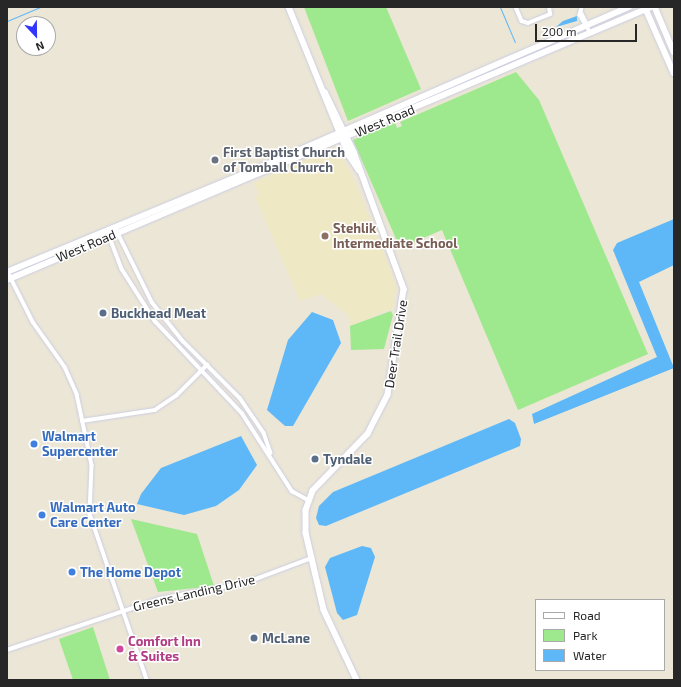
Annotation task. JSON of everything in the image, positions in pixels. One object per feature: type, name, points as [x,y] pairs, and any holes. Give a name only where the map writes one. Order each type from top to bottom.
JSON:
[{"type":"main road","name":"Deer Trail Drive","points":[[289,7],[359,170],[400,271],[404,298],[388,394],[368,434],[313,490],[308,500],[305,520],[324,610],[356,680]]},
{"type":"main road","name":"West Road","points":[[7,272],[171,201],[284,157],[629,7]]},
{"type":"main road","points":[[655,7],[674,52]]},
{"type":"main road","name":"West Road","points":[[10,279],[109,236],[286,164],[647,8]]},
{"type":"main road","points":[[647,8],[674,73]]},
{"type":"main road","points":[[536,48],[540,54]]},
{"type":"main road","points":[[491,67],[494,74]]},
{"type":"main road","points":[[392,109],[396,116]]},
{"type":"main road","points":[[284,157],[286,164]]},
{"type":"main road","points":[[228,180],[230,186]]},
{"type":"main road","points":[[171,201],[174,209]]},
{"type":"street","points":[[516,7],[525,23],[551,12],[549,7]]},
{"type":"street","points":[[582,8],[590,33]]},
{"type":"street","points":[[115,226],[144,288],[182,341],[244,403],[264,432],[271,456]]},
{"type":"street","points":[[106,230],[136,293],[177,347],[242,413],[271,456],[292,491],[308,500]]},
{"type":"street","points":[[7,272],[33,322],[70,375],[92,465],[89,508],[146,680]]},
{"type":"street","points":[[177,347],[182,341]]},
{"type":"street","points":[[82,421],[155,410],[176,396],[207,365]]},
{"type":"street","name":"Greens Landing Drive","points":[[7,650],[122,610],[159,599],[245,583],[312,558]]},
{"type":"shaded area","name":"Stehlik Intermediate School","points":[[336,147],[354,180],[396,284],[393,308],[350,326],[349,316],[321,294],[300,301],[255,197],[259,195],[254,183]]},
{"type":"green space","points":[[304,7],[386,7],[421,89],[348,121]]},
{"type":"green space","points":[[516,72],[539,100],[648,354],[518,410],[442,230],[400,248],[353,140],[395,122],[397,128],[402,126],[400,122]]},
{"type":"green space","points":[[391,311],[393,315],[384,349],[351,350],[350,326]]},
{"type":"green space","points":[[131,519],[197,534],[214,586],[158,592]]},
{"type":"green space","points":[[93,627],[110,680],[73,680],[59,639]]},
{"type":"water","points":[[577,16],[577,21],[556,27],[563,21]]},
{"type":"water","points":[[674,219],[674,265],[639,282],[674,368],[534,424],[532,414],[657,357],[613,250],[617,243]]},
{"type":"water","points":[[312,312],[333,320],[341,343],[293,426],[285,426],[267,410],[288,340]]},
{"type":"water","points":[[509,419],[515,423],[521,439],[520,446],[326,526],[319,525],[316,518],[319,506],[333,492]]},
{"type":"water","points":[[241,436],[257,465],[239,490],[216,506],[184,515],[137,504],[141,494],[161,468]]},
{"type":"water","points":[[362,546],[371,548],[375,557],[357,615],[343,620],[337,613],[325,567],[330,558]]},
{"type":"waterway","points":[[7,21],[40,7]]},
{"type":"waterway","points":[[500,7],[515,42]]},
{"type":"place","name":"First Baptist Church of Tomball Church","points":[[215,160]]},
{"type":"place","name":"Stehlik Intermediate School","points":[[325,236]]},
{"type":"place","name":"Buckhead Meat","points":[[103,313]]},
{"type":"place","name":"Walmart Supercenter","points":[[34,444]]},
{"type":"place","name":"Tyndale","points":[[315,459]]},
{"type":"place","name":"Walmart Auto Care Center","points":[[42,515]]},
{"type":"place","name":"The Home Depot","points":[[72,572]]},
{"type":"place","name":"McLane","points":[[254,638]]},
{"type":"place","name":"Comfort Inn & Suites","points":[[120,649]]}]
